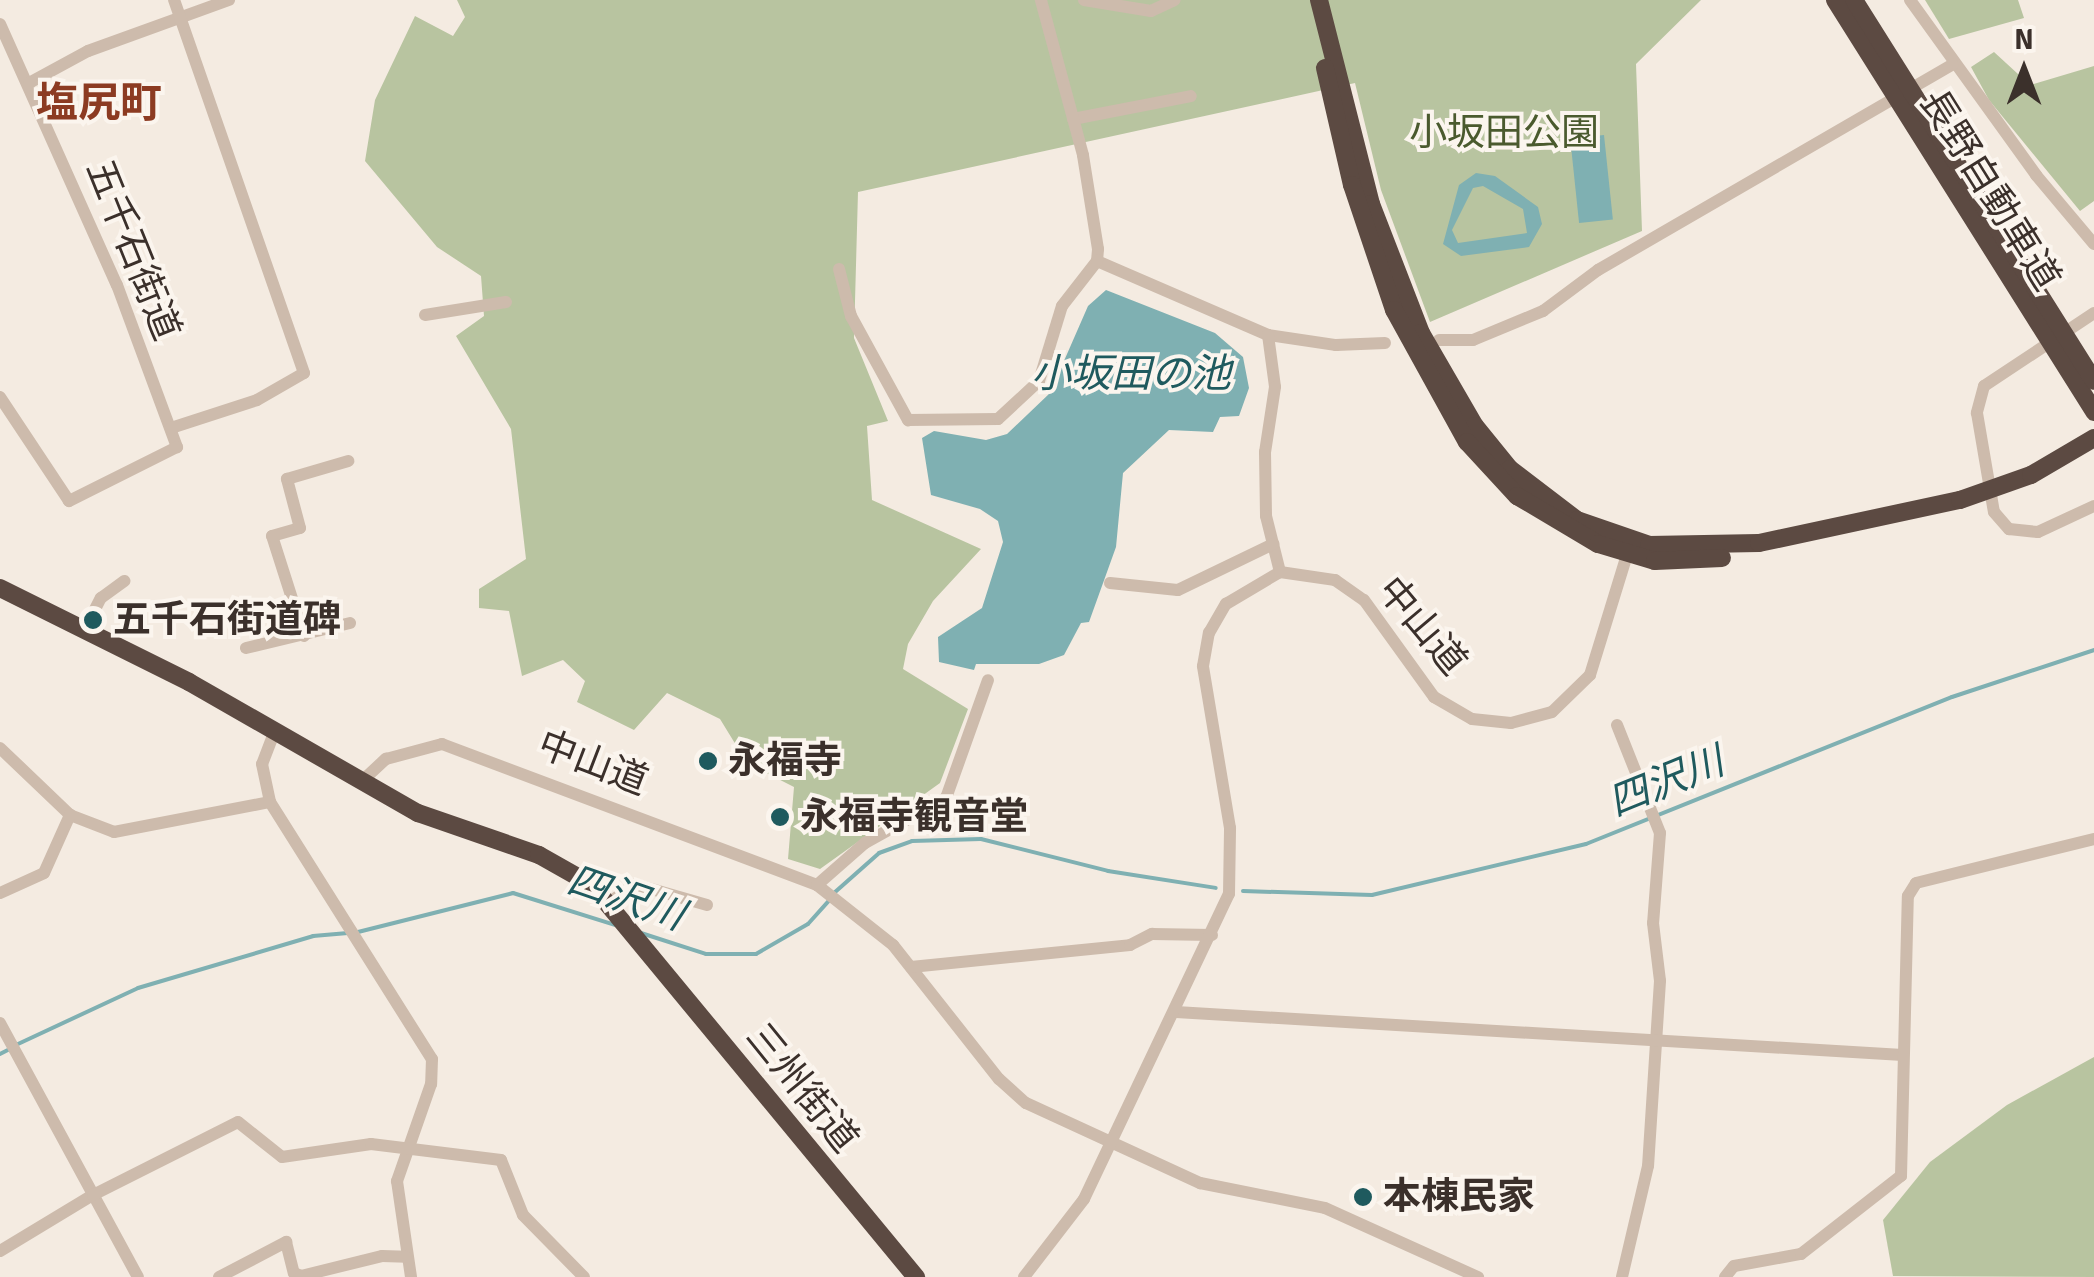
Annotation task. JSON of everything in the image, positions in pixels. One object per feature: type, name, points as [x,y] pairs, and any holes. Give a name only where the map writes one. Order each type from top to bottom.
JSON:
[{"type":"highway","points":[[1310,0],[1352,185],[1394,310],[1424,369],[1499,480],[1565,528],[1628,549],[1727,557],[1988,491],[2092,439]]},
{"type":"highway","points":[[1319,0],[1371,204],[1437,364],[1510,468],[1577,520],[1628,549]]},
{"type":"highway","name":"長野自動車道","points":[[1835,0],[2094,412]]},
{"type":"highway","name":"長野自動車道","points":[[1854,0],[2094,381]]},
{"type":"highway","points":[[0,588],[86,628],[362,781]]},
{"type":"highway","name":"三州街道","points":[[362,781],[418,813],[560,864],[613,908],[916,1277]]},
{"type":"street","points":[[171,428],[257,400],[304,373],[174,0]]},
{"type":"street","points":[[29,82],[88,51],[229,0]]},
{"type":"street","points":[[839,269],[854,321],[908,420],[940,416],[986,422],[1010,412],[1038,380],[1062,306],[1097,260],[1074,119],[1042,0]]},
{"type":"street","points":[[1084,0],[1151,11],[1175,0]]},
{"type":"street","points":[[1910,0],[1947,66],[2094,244]]},
{"type":"street","name":"五千石街道","points":[[0,24],[29,82],[177,447],[70,501],[0,397]]},
{"type":"street","points":[[1439,340],[1472,340],[1544,311],[1598,270],[1947,66]]},
{"type":"street","points":[[1074,119],[1191,96]]},
{"type":"street","points":[[1097,260],[1268,335],[1336,345],[1385,343]]},
{"type":"street","points":[[425,315],[506,302]]},
{"type":"street","points":[[2094,313],[1984,386],[1978,413],[1994,512],[2020,533],[2038,532],[2094,506]]},
{"type":"street","points":[[1024,1277],[1072,1222],[1176,1012],[1229,894],[1232,853],[1204,650],[1226,604],[1280,572],[1273,544],[1265,452],[1276,387],[1268,335]]},
{"type":"street","points":[[304,636],[272,536],[300,528],[286,479],[348,461]]},
{"type":"street","points":[[1110,583],[1178,590],[1273,544]]},
{"type":"street","name":"中山道","points":[[1280,572],[1315,574],[1349,589],[1378,616],[1434,697],[1472,719],[1511,723],[1552,712],[1590,675],[1628,549]]},
{"type":"street","points":[[86,628],[100,598],[124,581]]},
{"type":"street","points":[[246,648],[350,624]]},
{"type":"street","points":[[821,887],[866,843],[946,798],[988,680]]},
{"type":"street","points":[[1617,725],[1656,821],[1656,1040],[1648,1166],[1622,1277]]},
{"type":"street","points":[[274,733],[262,764],[270,802],[432,1059],[431,1084],[396,1193],[411,1277]]},
{"type":"street","name":"中山道","points":[[362,781],[386,759],[442,744],[821,887],[911,967],[1014,1095],[1200,1183],[1325,1208],[1478,1277]]},
{"type":"street","points":[[0,748],[70,814],[114,832],[270,802]]},
{"type":"street","points":[[0,892],[44,873],[70,814]]},
{"type":"street","points":[[1725,1277],[1734,1266],[1801,1254],[1901,1176],[1908,896],[1916,883],[2094,839]]},
{"type":"street","points":[[613,908],[634,884],[707,906]]},
{"type":"street","points":[[911,967],[1130,945],[1152,934],[1212,935]]},
{"type":"street","points":[[1176,1012],[1903,1055]]},
{"type":"street","points":[[0,1023],[138,1277]]},
{"type":"street","points":[[0,1251],[93,1194],[227,1122],[246,1124],[282,1157],[338,1146],[408,1148],[501,1160],[524,1215],[584,1277]]},
{"type":"street","points":[[219,1277],[286,1242],[294,1273],[302,1276],[382,1256],[406,1258]]},
{"type":"green space","name":"小坂田公園","points":[[457,0],[1701,0],[1636,64],[1642,231],[1430,322],[1381,190],[1355,83],[858,192],[854,338],[888,421],[867,426],[872,500],[981,549],[933,601],[908,644],[903,669],[968,709],[940,783],[820,869],[788,859],[794,787],[747,763],[720,719],[667,693],[634,730],[577,702],[585,681],[563,660],[522,676],[509,611],[479,608],[479,589],[526,559],[511,429],[456,336],[484,316],[481,276],[437,247],[365,161],[375,100],[415,16],[453,36],[465,17]]},
{"type":"green space","points":[[1925,0],[2018,0],[2024,18],[1949,39]]},
{"type":"green space","points":[[1994,52],[2030,85],[2094,66],[2094,201],[2080,211],[1989,100],[1971,67]]},
{"type":"green space","points":[[2094,1057],[2094,1277],[1893,1276],[1883,1220],[1930,1162],[2007,1105]]},
{"type":"water","points":[[1604,135],[1613,220],[1579,223],[1570,139]]},
{"type":"water","points":[[1476,173],[1495,176],[1538,207],[1542,224],[1529,247],[1461,256],[1443,244],[1459,185]],"holes":[[[1483,186],[1523,209],[1527,233],[1458,243],[1452,230],[1473,188]]]},
{"type":"water","name":"小坂田の池","points":[[1106,290],[1215,333],[1243,357],[1249,388],[1239,416],[1220,417],[1213,432],[1169,430],[1123,473],[1116,547],[1089,622],[1081,623],[1064,655],[1039,664],[976,664],[974,670],[939,662],[938,637],[982,608],[1003,542],[998,521],[980,509],[931,495],[922,438],[934,431],[986,440],[1007,434],[1050,393],[1088,306]]},
{"type":"waterway","name":"四沢川","points":[[1243,891],[1372,895],[1586,844],[1952,697],[2094,650]]},
{"type":"waterway","name":"四沢川","points":[[834,893],[879,853],[912,841],[981,839],[1108,871],[1216,888]]},
{"type":"waterway","name":"四沢川","points":[[358,932],[513,893],[618,926]]},
{"type":"waterway","name":"四沢川","points":[[641,933],[706,954],[756,954],[808,924],[829,901]]},
{"type":"waterway","name":"四沢川","points":[[18,1044],[138,988],[313,936],[348,933]]},
{"type":"waterway","name":"四沢川","points":[[0,1054],[10,1049]]},
{"type":"place","name":"五千石街道碑","points":[[93,620]]},
{"type":"place","name":"永福寺","points":[[708,761]]},
{"type":"place","name":"永福寺観音堂","points":[[780,817]]},
{"type":"place","name":"本棟民家","points":[[1363,1197]]},
{"type":"district","name":"塩尻町","points":[[99,104]]}]
